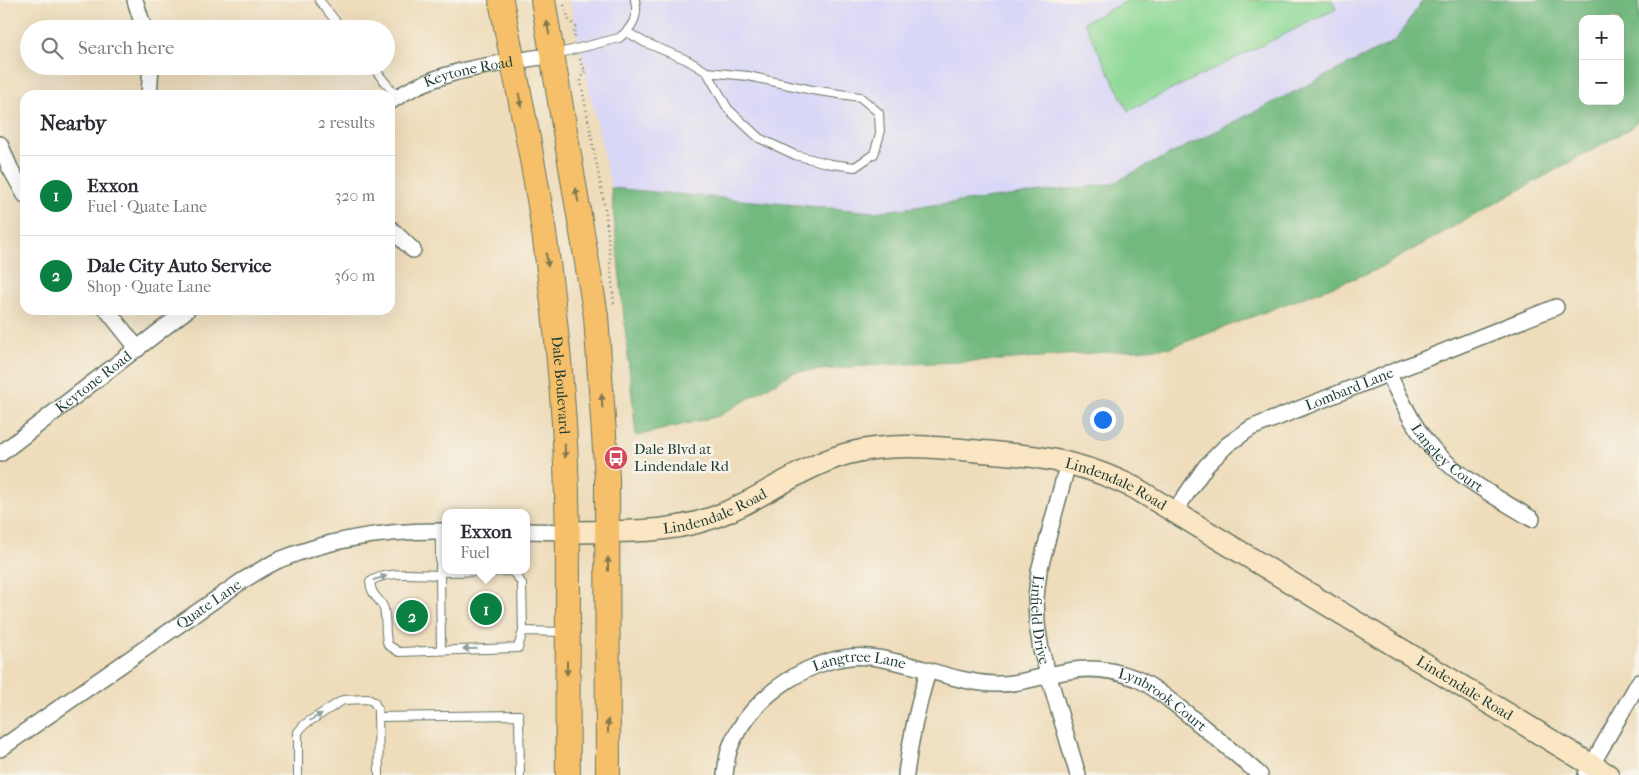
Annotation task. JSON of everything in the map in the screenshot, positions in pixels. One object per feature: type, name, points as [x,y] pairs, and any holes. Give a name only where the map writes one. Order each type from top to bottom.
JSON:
[{"type":"main road","name":"Dale Boulevard","points":[[501,0],[540,211],[552,298],[563,404],[566,452],[568,775]]},
{"type":"main road","points":[[542,0],[553,55],[596,316],[607,479],[608,775]]},
{"type":"street","points":[[135,0],[141,20]]},
{"type":"street","name":"Keytone Road","points":[[395,99],[432,79],[456,71],[553,55]]},
{"type":"street","points":[[149,90],[150,75]]},
{"type":"street","points":[[0,144],[20,186]]},
{"type":"street","points":[[395,233],[413,250]]},
{"type":"street","name":"Lombard Lane","points":[[1174,512],[1206,466],[1226,445],[1250,428],[1556,307]]},
{"type":"street","points":[[110,315],[138,349]]},
{"type":"street","name":"Keytone Road","points":[[0,454],[181,315]]},
{"type":"street","name":"Langley Court","points":[[1388,373],[1412,421],[1425,440],[1438,454],[1470,481],[1532,519]]},
{"type":"street","name":"Lindendale Road","points":[[567,532],[651,531],[676,528],[700,522],[727,512],[800,472],[848,454],[873,449],[905,446],[931,447],[1035,457],[1068,463],[1134,488],[1595,772]]},
{"type":"street","name":"Linfield Drive","points":[[1068,463],[1039,571],[1036,597],[1037,624],[1041,650],[1078,775]]},
{"type":"street","name":"Quate Lane","points":[[0,749],[242,581],[278,561],[310,548],[378,533],[442,531]]},
{"type":"street","points":[[530,531],[567,532]]},
{"type":"street","name":"Langtree Lane","points":[[725,775],[730,746],[756,708],[780,686],[807,669],[822,663],[841,658],[867,657],[886,659],[976,683],[1017,682],[1048,675]]},
{"type":"street","name":"Lynbrook Court","points":[[1048,675],[1069,671],[1096,670],[1135,678],[1153,687],[1226,745],[1260,775]]},
{"type":"street","points":[[906,775],[917,708],[928,671]]},
{"type":"street","points":[[1595,772],[1639,682]]},
{"type":"lane","points":[[319,0],[335,20]]},
{"type":"lane","points":[[553,55],[611,42],[619,38],[627,32],[633,23],[636,13],[635,0]]},
{"type":"lane","points":[[627,32],[644,42],[687,60],[707,72],[748,76],[812,90],[860,97],[879,113],[880,134],[874,154],[854,167],[831,164],[795,155],[759,138],[728,109],[707,72]]},
{"type":"lane","points":[[378,75],[388,90]]},
{"type":"lane","points":[[441,650],[440,573],[442,545]]},
{"type":"lane","points":[[440,573],[375,577],[370,582],[371,592],[384,608],[385,635],[388,645],[399,652],[518,648],[524,631],[522,584],[515,574]]},
{"type":"lane","points":[[524,631],[568,632]]},
{"type":"lane","points":[[298,775],[298,732],[305,724],[343,700],[368,699],[374,702],[378,710],[379,775]]},
{"type":"lane","points":[[378,717],[519,715],[520,775]]},
{"type":"path","points":[[563,0],[567,17],[576,27]]},
{"type":"path","points":[[582,67],[586,70]]},
{"type":"shaded area","points":[[570,0],[1423,0],[1395,41],[1111,184],[873,212],[611,188]]},
{"type":"green space","points":[[1129,0],[1332,0],[1336,9],[1128,111],[1084,22]]},
{"type":"green space","points":[[1423,0],[1639,0],[1639,120],[1629,129],[1376,270],[1172,347],[986,361],[879,365],[793,372],[719,416],[636,436],[611,188],[873,212],[1111,184],[1395,41]]},
{"type":"place","name":"Dale Blvd at Lindendale Rd","points":[[616,458]]},
{"type":"place","name":"Exxon","points":[[486,609]]},
{"type":"place","name":"Dale City Auto Service","points":[[412,616]]}]
